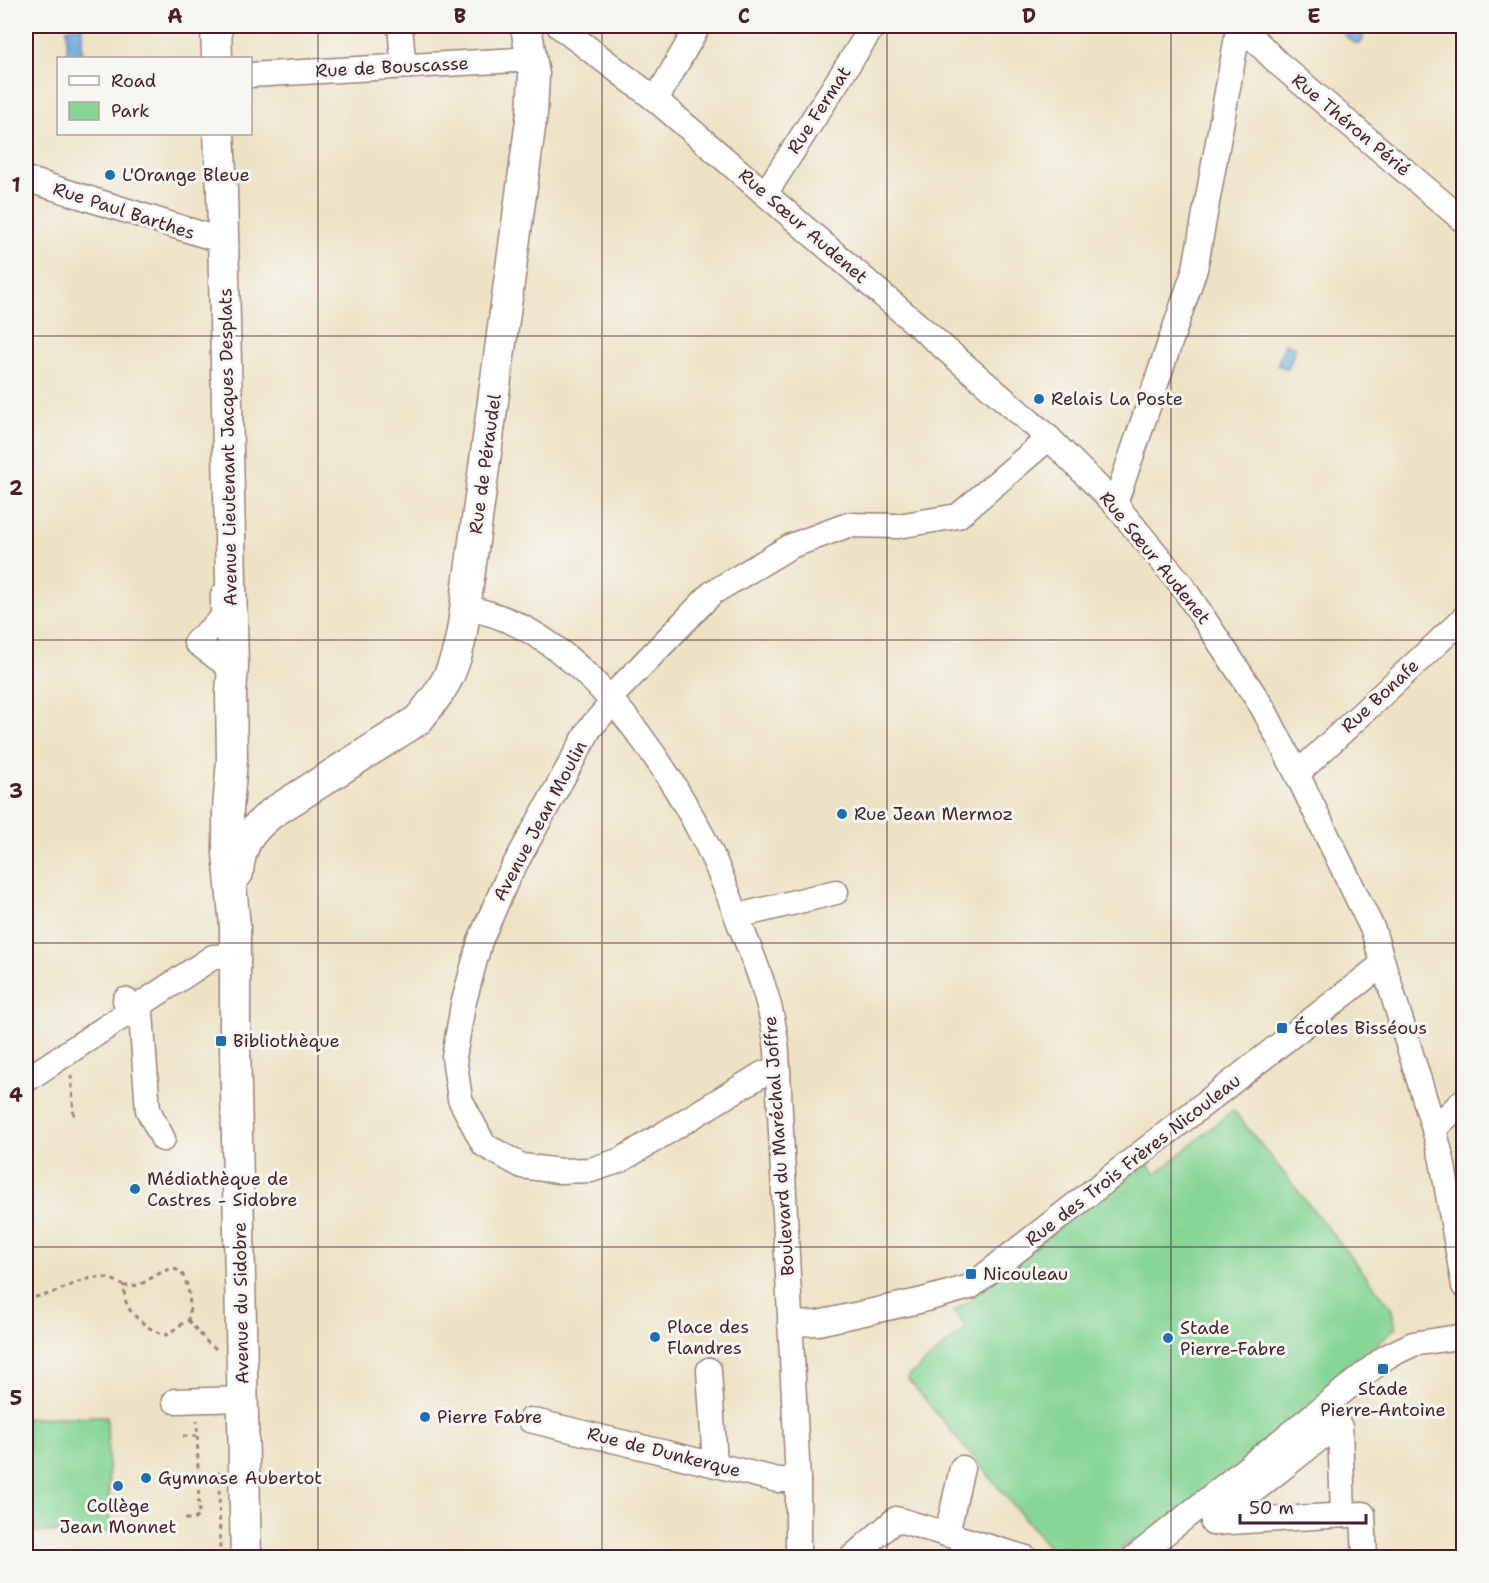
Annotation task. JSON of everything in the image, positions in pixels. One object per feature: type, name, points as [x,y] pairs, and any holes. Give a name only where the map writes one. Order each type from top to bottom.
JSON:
[{"type":"main road","points":[[216,26],[217,57]]},
{"type":"main road","name":"Rue de Péraudel","points":[[235,927],[242,850],[255,827],[272,813],[418,720],[432,703],[452,669],[465,608],[532,113],[533,59],[526,26]]},
{"type":"main road","name":"Avenue Lieutenant Jacques Desplats","points":[[219,135],[228,453],[232,760]]},
{"type":"main road","points":[[232,760],[238,798],[247,807],[272,813]]},
{"type":"main road","name":"Avenue du Sidobre","points":[[232,760],[228,809],[228,854],[235,927],[246,1557]]},
{"type":"street","points":[[400,26],[403,59],[410,66]]},
{"type":"street","name":"Rue Sœur Audenet","points":[[559,26],[656,100],[1049,438],[1115,504],[1208,622],[1263,708],[1373,930],[1442,1160],[1464,1286]]},
{"type":"street","points":[[656,100],[698,26]]},
{"type":"street","name":"Rue Fermat","points":[[765,194],[873,26]]},
{"type":"street","points":[[1115,504],[1195,269],[1240,26]]},
{"type":"street","name":"Rue Théron Périé","points":[[1240,26],[1278,63],[1464,221]]},
{"type":"street","name":"Rue de Bouscasse","points":[[252,75],[533,59]]},
{"type":"street","name":"Rue Paul Barthes","points":[[26,179],[223,241]]},
{"type":"street","name":"Avenue Jean Moulin","points":[[777,1071],[764,1073],[621,1160],[591,1170],[559,1171],[522,1166],[484,1146],[460,1099],[454,1057],[480,941],[507,879],[590,728],[616,692],[712,593],[791,546],[848,525],[898,526],[958,516],[1049,438]]},
{"type":"street","points":[[1092,481],[1127,466]]},
{"type":"street","name":"Boulevard du Maréchal Joffre","points":[[465,608],[503,619],[552,645],[568,657],[611,700],[649,750],[708,845],[769,1002],[775,1031],[798,1480],[798,1557]]},
{"type":"street","name":"Rue Bonafe","points":[[1297,774],[1464,618]]},
{"type":"street","points":[[738,918],[836,892]]},
{"type":"street","points":[[26,1080],[66,1046],[129,1003],[213,957],[235,956]]},
{"type":"street","name":"Rue des Trois Frères Nicouleau","points":[[790,1324],[818,1323],[919,1301],[970,1287],[1383,964]]},
{"type":"street","points":[[129,1003],[141,1013],[148,1110],[163,1138]]},
{"type":"street","points":[[1434,1129],[1464,1100]]},
{"type":"street","points":[[1206,1515],[1386,1357],[1413,1344],[1464,1336]]},
{"type":"street","points":[[709,1370],[715,1464]]},
{"type":"street","points":[[186,1400],[243,1399]]},
{"type":"street","name":"Rue de Dunkerque","points":[[531,1420],[778,1480],[798,1480]]},
{"type":"street","points":[[1134,1557],[1206,1515],[1334,1428],[1340,1427],[1343,1515]]},
{"type":"street","points":[[947,1534],[962,1468]]},
{"type":"street","points":[[1206,1515],[1363,1514],[1365,1557]]},
{"type":"street","points":[[851,1557],[896,1519],[1026,1557]]},
{"type":"path","points":[[66,1046],[74,1116]]},
{"type":"path","points":[[26,1298],[47,1296],[87,1278],[102,1276],[114,1279],[124,1286],[140,1284],[167,1270],[177,1271],[184,1276],[189,1288],[188,1320],[208,1343],[218,1350]]},
{"type":"path","points":[[124,1286],[124,1297],[130,1310],[159,1334],[166,1335],[188,1320]]},
{"type":"path","points":[[185,1519],[195,1519],[199,1515],[197,1436],[186,1400]]},
{"type":"path","points":[[183,1436],[197,1436]]},
{"type":"green space","name":"Stade Pierre-Fabre","points":[[1233,1110],[1391,1307],[1396,1327],[1371,1349],[1370,1363],[1140,1548],[1133,1540],[1110,1557],[1065,1558],[1055,1555],[907,1378],[966,1328],[954,1312],[1144,1160],[1156,1174]]},
{"type":"green space","points":[[107,1416],[110,1532],[26,1532],[26,1418]]},
{"type":"water","points":[[1342,26],[1350,26],[1354,30],[1363,32],[1363,40],[1354,43],[1342,33]]},
{"type":"water","points":[[82,27],[82,54],[78,57],[67,55],[67,28]]},
{"type":"water","points":[[1285,343],[1296,347],[1288,369],[1277,365]]},
{"type":"place","name":"L'Orange Bleue","points":[[110,175]]},
{"type":"place","name":"Relais La Poste","points":[[1039,399]]},
{"type":"place","name":"Rue Jean Mermoz","points":[[842,814]]},
{"type":"place","name":"Écoles Bisséous","points":[[1282,1028]]},
{"type":"place","name":"Bibliothèque","points":[[221,1041]]},
{"type":"place","name":"Médiathèque de Castres - Sidobre","points":[[135,1189]]},
{"type":"place","name":"Nicouleau","points":[[971,1274]]},
{"type":"place","name":"Place des Flandres","points":[[655,1337]]},
{"type":"place","name":"Stade Pierre-Fabre","points":[[1168,1338]]},
{"type":"place","name":"Stade Pierre-Antoine","points":[[1383,1369]]},
{"type":"place","name":"Pierre Fabre","points":[[425,1417]]},
{"type":"place","name":"Gymnase Aubertot","points":[[146,1478]]},
{"type":"place","name":"Collège Jean Monnet","points":[[118,1486]]}]
